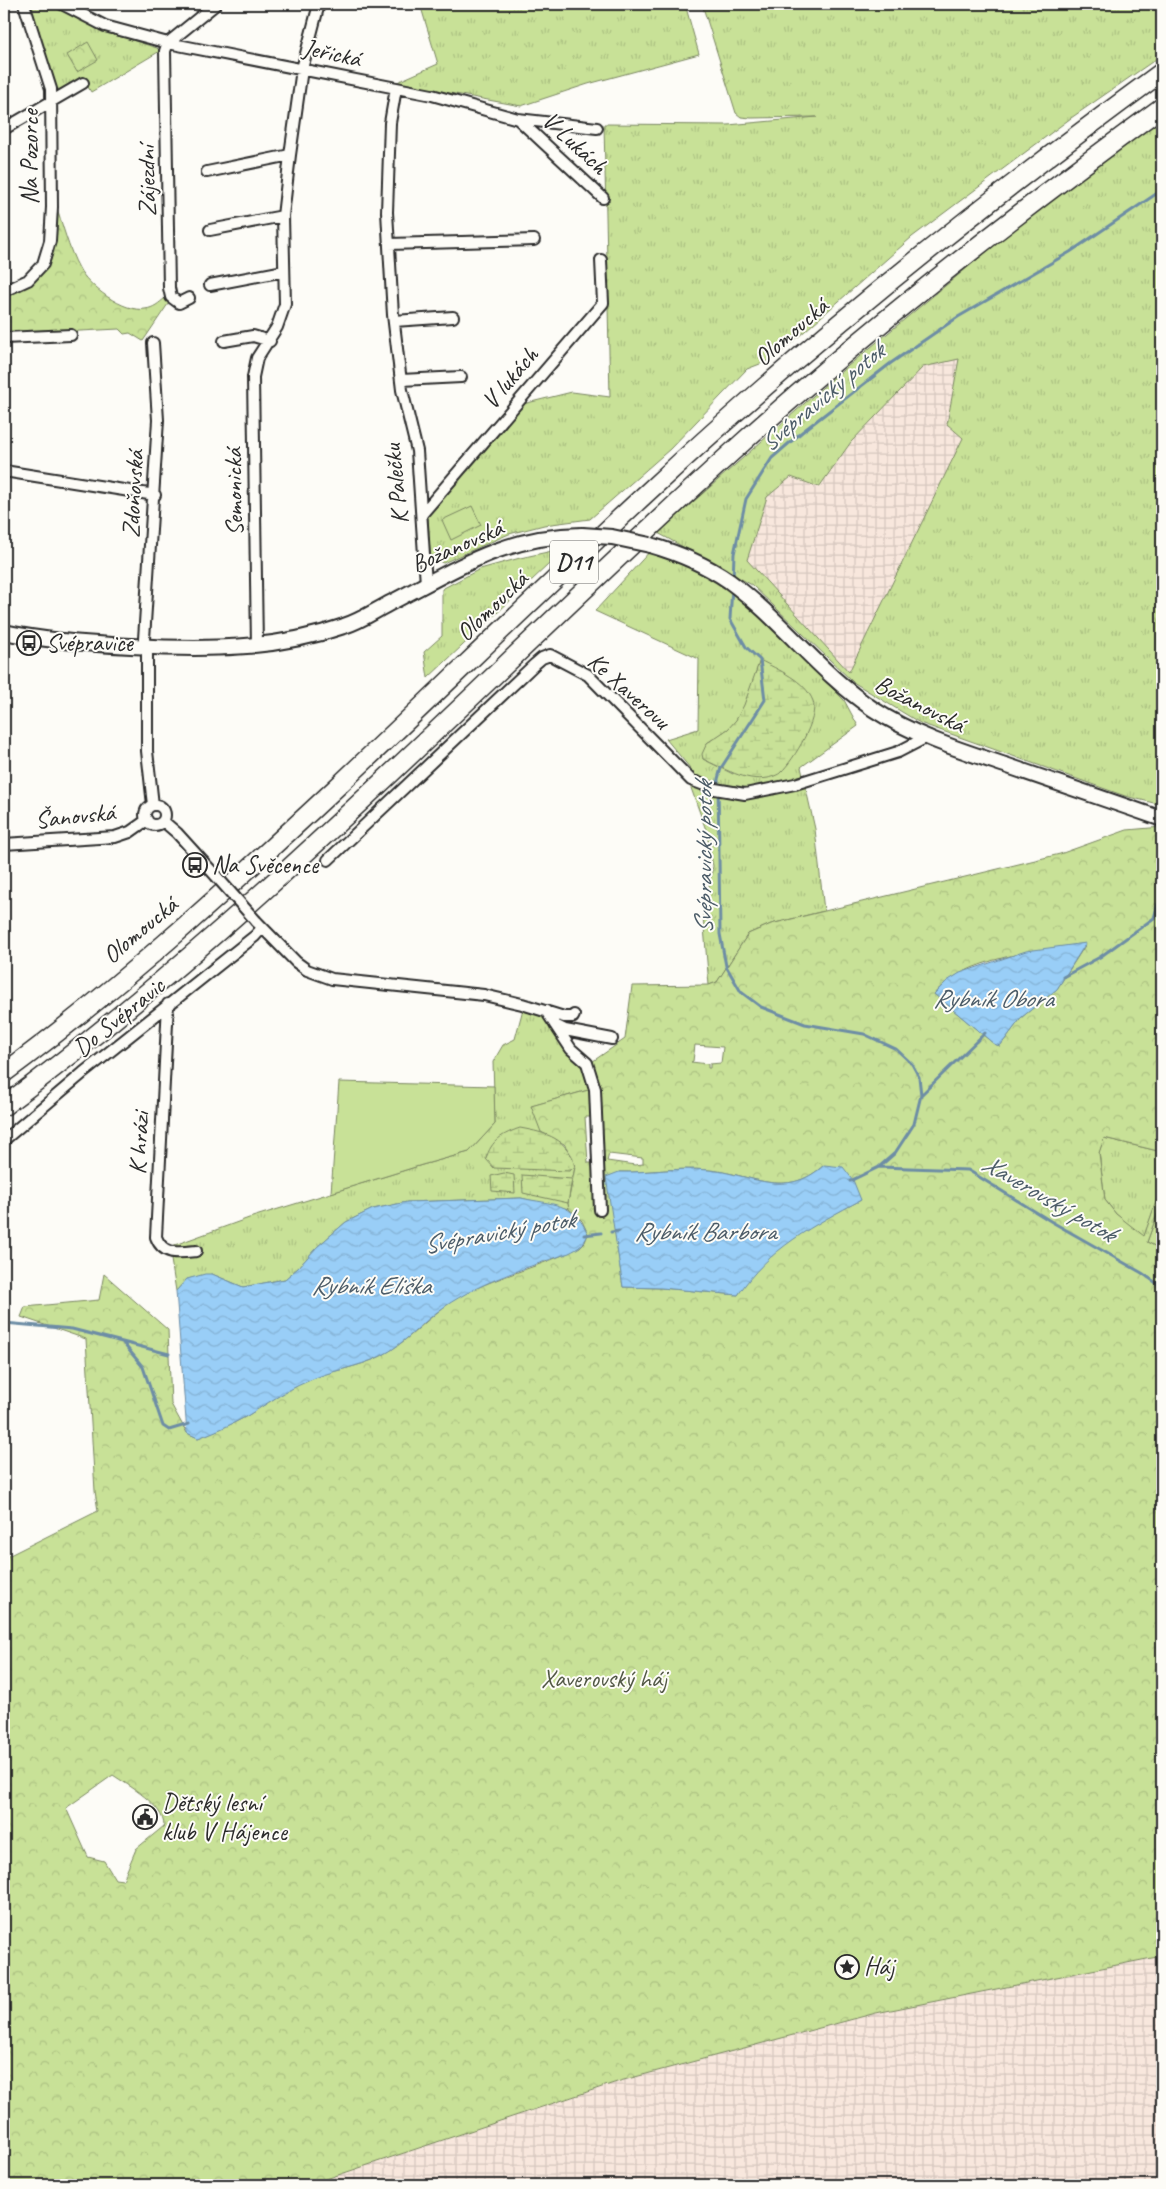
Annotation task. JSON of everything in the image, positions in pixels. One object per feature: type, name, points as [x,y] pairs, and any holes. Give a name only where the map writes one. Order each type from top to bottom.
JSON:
[{"type":"highway","name":"Olomoucká","points":[[4,1073],[71,1021],[169,940],[266,853],[651,489],[832,329],[960,224],[1162,72]]},
{"type":"highway","name":"Olomoucká","points":[[4,1106],[131,1008],[286,872],[609,566],[742,443],[859,341],[987,238],[1162,107]]},
{"type":"street","name":"Na Pozorce","points":[[4,291],[28,280],[43,264],[50,241],[52,207],[51,88],[24,4]]},
{"type":"street","name":"Jeřická","points":[[62,4],[105,26],[168,43],[432,95],[518,119],[597,128]]},
{"type":"street","points":[[168,43],[216,4]]},
{"type":"street","name":"Semonická","points":[[257,646],[254,377],[257,358],[270,341],[282,316],[284,304],[283,216],[290,155],[302,69],[319,4]]},
{"type":"street","name":"Zájezdní","points":[[168,43],[165,51],[169,288],[171,297],[178,303],[189,298]]},
{"type":"street","points":[[4,130],[82,83]]},
{"type":"street","name":"K Palečku","points":[[396,88],[390,123],[387,177],[388,244],[401,380],[417,451],[426,584]]},
{"type":"street","name":"V Lukách","points":[[518,119],[603,198]]},
{"type":"street","points":[[206,172],[290,155]]},
{"type":"street","points":[[210,230],[283,216]]},
{"type":"street","points":[[388,244],[534,240]]},
{"type":"street","name":"V lukách","points":[[422,514],[603,303],[601,260]]},
{"type":"street","points":[[210,286],[284,271]]},
{"type":"street","points":[[394,321],[453,317]]},
{"type":"street","points":[[4,338],[71,335]]},
{"type":"street","points":[[224,341],[254,336],[270,341]]},
{"type":"street","name":"Zdoňovská","points":[[153,343],[158,420],[155,495],[144,639],[146,647],[147,751],[154,805]]},
{"type":"street","points":[[401,380],[461,377]]},
{"type":"street","points":[[4,471],[155,495]]},
{"type":"street","name":"Božanovská","points":[[4,632],[82,644],[231,648],[257,646],[295,640],[346,626],[473,559],[521,542],[545,537],[582,535],[612,537],[650,545],[682,556],[731,583],[854,695],[896,722],[963,751],[1162,819]]},
{"type":"street","name":"Ke Xaverovu","points":[[328,860],[535,664],[542,658],[550,655],[588,675],[691,780],[719,790],[745,794],[795,784],[898,752],[928,736]]},
{"type":"street","points":[[154,805],[160,806],[164,810],[165,815],[163,821],[156,825],[147,820],[146,810],[154,805]]},
{"type":"street","name":"Šanovská","points":[[4,844],[115,837],[130,832],[147,820]]},
{"type":"street","points":[[163,821],[177,833],[259,924],[296,962],[307,970],[332,979],[484,995],[569,1018],[574,1015]]},
{"type":"street","name":"Do Svépravic","points":[[4,1140],[83,1073],[255,936],[259,924]]},
{"type":"street","name":"K hrázi","points":[[168,1004],[156,1237],[168,1252],[196,1251]]},
{"type":"street","points":[[546,1011],[571,1049],[587,1064],[595,1089],[600,1210]]},
{"type":"street","points":[[554,1024],[565,1030],[612,1039]]},
{"type":"shaded area","points":[[959,359],[947,424],[963,438],[849,672],[747,560],[767,497],[791,477],[819,487],[851,442],[923,367]]},
{"type":"shaded area","points":[[1162,1956],[1162,2185],[307,2185],[620,2081],[876,2013]]},
{"type":"green space","points":[[29,4],[53,4],[101,30],[157,48],[160,51],[91,92],[84,80],[62,91],[55,87]]},
{"type":"green space","points":[[420,4],[685,4],[699,54],[588,84],[521,106],[395,83],[438,64]]},
{"type":"green space","points":[[702,4],[1162,4],[1162,55],[1071,118],[912,237],[773,359],[747,369],[670,449],[590,519],[544,525],[509,534],[443,563],[430,557],[428,514],[523,404],[572,392],[610,397],[604,124],[728,125],[817,117],[751,118],[741,117],[736,113]]},
{"type":"green space","points":[[88,42],[98,60],[77,72],[67,55]]},
{"type":"green space","points":[[1162,117],[1162,805],[1125,796],[920,723],[853,682],[752,585],[658,533],[831,380],[1019,225]],"holes":[[[959,359],[947,424],[963,438],[849,672],[747,560],[767,497],[791,477],[819,487],[851,442],[923,367]]]},
{"type":"green space","points":[[55,202],[75,261],[90,283],[98,290],[117,303],[137,309],[151,308],[165,298],[168,304],[143,341],[130,333],[124,334],[119,329],[4,335],[4,295],[33,281],[43,273],[50,262],[54,246]]},
{"type":"green space","points":[[472,506],[481,525],[451,540],[442,520]]},
{"type":"green space","points":[[566,548],[428,678],[424,652],[442,636],[442,589],[480,569]]},
{"type":"green space","points":[[653,548],[709,575],[756,612],[844,700],[858,726],[801,767],[815,829],[824,911],[771,924],[748,934],[717,982],[709,985],[703,916],[713,866],[706,830],[686,774],[690,768],[666,739],[698,729],[699,659],[595,611]],"holes":[[[760,660],[733,774],[703,759],[707,743],[730,728],[741,713]]]},
{"type":"green space","points":[[760,660],[790,676],[804,687],[813,701],[814,708],[809,728],[786,766],[777,775],[759,779],[726,770],[703,759],[702,754],[707,743],[728,729],[736,720],[744,705]]},
{"type":"green space","name":"Xaverovský háj","points":[[1162,827],[1162,1152],[1104,1138],[1099,1153],[1105,1200],[1116,1214],[1144,1236],[1162,1185],[1162,1201],[1147,1242],[1162,1250],[1162,1956],[876,2013],[620,2081],[308,2185],[4,2185],[4,1558],[98,1511],[95,1491],[86,1339],[21,1317],[25,1307],[99,1300],[104,1274],[168,1330],[171,1404],[187,1433],[198,1438],[229,1425],[306,1381],[381,1356],[403,1342],[442,1308],[464,1294],[493,1281],[566,1254],[580,1247],[585,1242],[588,1234],[582,1221],[569,1209],[568,1203],[575,1167],[572,1156],[564,1144],[541,1132],[531,1106],[592,1089],[583,1068],[625,1039],[632,986],[709,985],[717,982],[748,934],[771,924],[1060,854],[1127,830]],"holes":[[[1086,944],[1057,989],[1022,1017],[1000,1046],[994,1044],[934,994],[947,982],[983,964],[1004,957]],[[695,1045],[723,1047],[721,1063],[710,1064],[710,1068],[708,1068],[708,1064],[691,1062],[693,1061]],[[585,1117],[595,1117],[597,1163],[588,1163]],[[609,1154],[643,1158],[643,1164],[635,1165],[607,1161]],[[824,1165],[861,1200],[788,1242],[761,1264],[738,1295],[661,1288],[623,1287],[615,1232],[619,1172],[697,1169],[724,1172],[767,1182],[795,1181],[810,1176]],[[113,1775],[136,1790],[152,1804],[162,1818],[164,1826],[136,1849],[123,1880],[115,1879],[104,1861],[88,1857],[66,1808]]]},
{"type":"green space","points":[[523,1009],[544,1016],[583,1068],[592,1089],[532,1106],[575,1167],[568,1203],[569,1209],[521,1198],[407,1202],[373,1209],[346,1222],[317,1247],[285,1279],[243,1287],[212,1274],[187,1279],[176,1291],[169,1247],[249,1218],[469,1152],[495,1124],[493,1062],[503,1045],[515,1039]]},
{"type":"green space","points":[[339,1082],[494,1086],[495,1124],[469,1152],[331,1193]]},
{"type":"green space","points":[[520,1128],[555,1138],[567,1149],[575,1167],[569,1171],[494,1168],[486,1159],[494,1142],[503,1135]]},
{"type":"green space","points":[[1104,1138],[1162,1152],[1162,1185],[1144,1237],[1116,1214],[1105,1200],[1099,1152]]},
{"type":"green space","points":[[504,1173],[514,1175],[515,1193],[492,1191],[491,1176]]},
{"type":"green space","points":[[522,1175],[572,1179],[568,1203],[523,1193]]},
{"type":"green space","points":[[1162,1201],[1162,1250],[1147,1242]]},
{"type":"water","name":"Rybník Obora","points":[[1086,943],[1057,989],[1022,1017],[1000,1046],[994,1044],[934,994],[947,981],[960,973],[1026,951]]},
{"type":"water","name":"Rybník Barbora","points":[[824,1165],[843,1167],[853,1180],[861,1200],[809,1229],[778,1251],[763,1264],[738,1295],[661,1288],[623,1287],[606,1177],[619,1172],[697,1169],[781,1183],[810,1176]]},
{"type":"water","name":"Rybník Eliška","points":[[521,1198],[560,1206],[576,1215],[588,1234],[583,1244],[569,1253],[489,1282],[459,1298],[444,1307],[398,1345],[381,1356],[306,1382],[241,1419],[198,1438],[187,1433],[176,1291],[187,1279],[212,1274],[243,1287],[285,1279],[317,1247],[346,1222],[373,1209],[407,1202]]},
{"type":"waterway","name":"Svépravický potok","points":[[733,579],[734,554],[746,499],[772,458],[802,432],[891,363],[958,317],[1070,252],[1162,190]]},
{"type":"waterway","name":"Svépravický potok","points":[[732,588],[730,619],[746,647],[760,660],[765,700],[721,768],[718,779],[720,934],[726,966],[741,992],[761,1007],[805,1024],[864,1034],[896,1049],[912,1064],[919,1077],[921,1095],[914,1124],[895,1153],[879,1167],[850,1181]]},
{"type":"waterway","points":[[1063,977],[1100,957],[1154,918],[1158,904],[1162,902]]},
{"type":"waterway","points":[[921,1095],[985,1033]]},
{"type":"waterway","name":"Xaverovský potok","points":[[879,1167],[968,1170],[1052,1222],[1142,1273],[1162,1287]]},
{"type":"waterway","name":"Svépravický potok","points":[[611,1232],[619,1231]]},
{"type":"waterway","name":"Svépravický potok","points":[[584,1235],[601,1233]]},
{"type":"waterway","name":"Svépravický potok","points":[[4,1323],[72,1329],[169,1354]]},
{"type":"waterway","points":[[123,1343],[143,1367],[163,1426],[169,1430],[189,1424]]},
{"type":"place","name":"Svépravice","points":[[29,643]]},
{"type":"place","name":"Na Svěcence","points":[[195,865]]},
{"type":"place","name":"Dětský lesní klub V Hájence","points":[[145,1817]]},
{"type":"place","name":"Háj","points":[[847,1967]]}]
